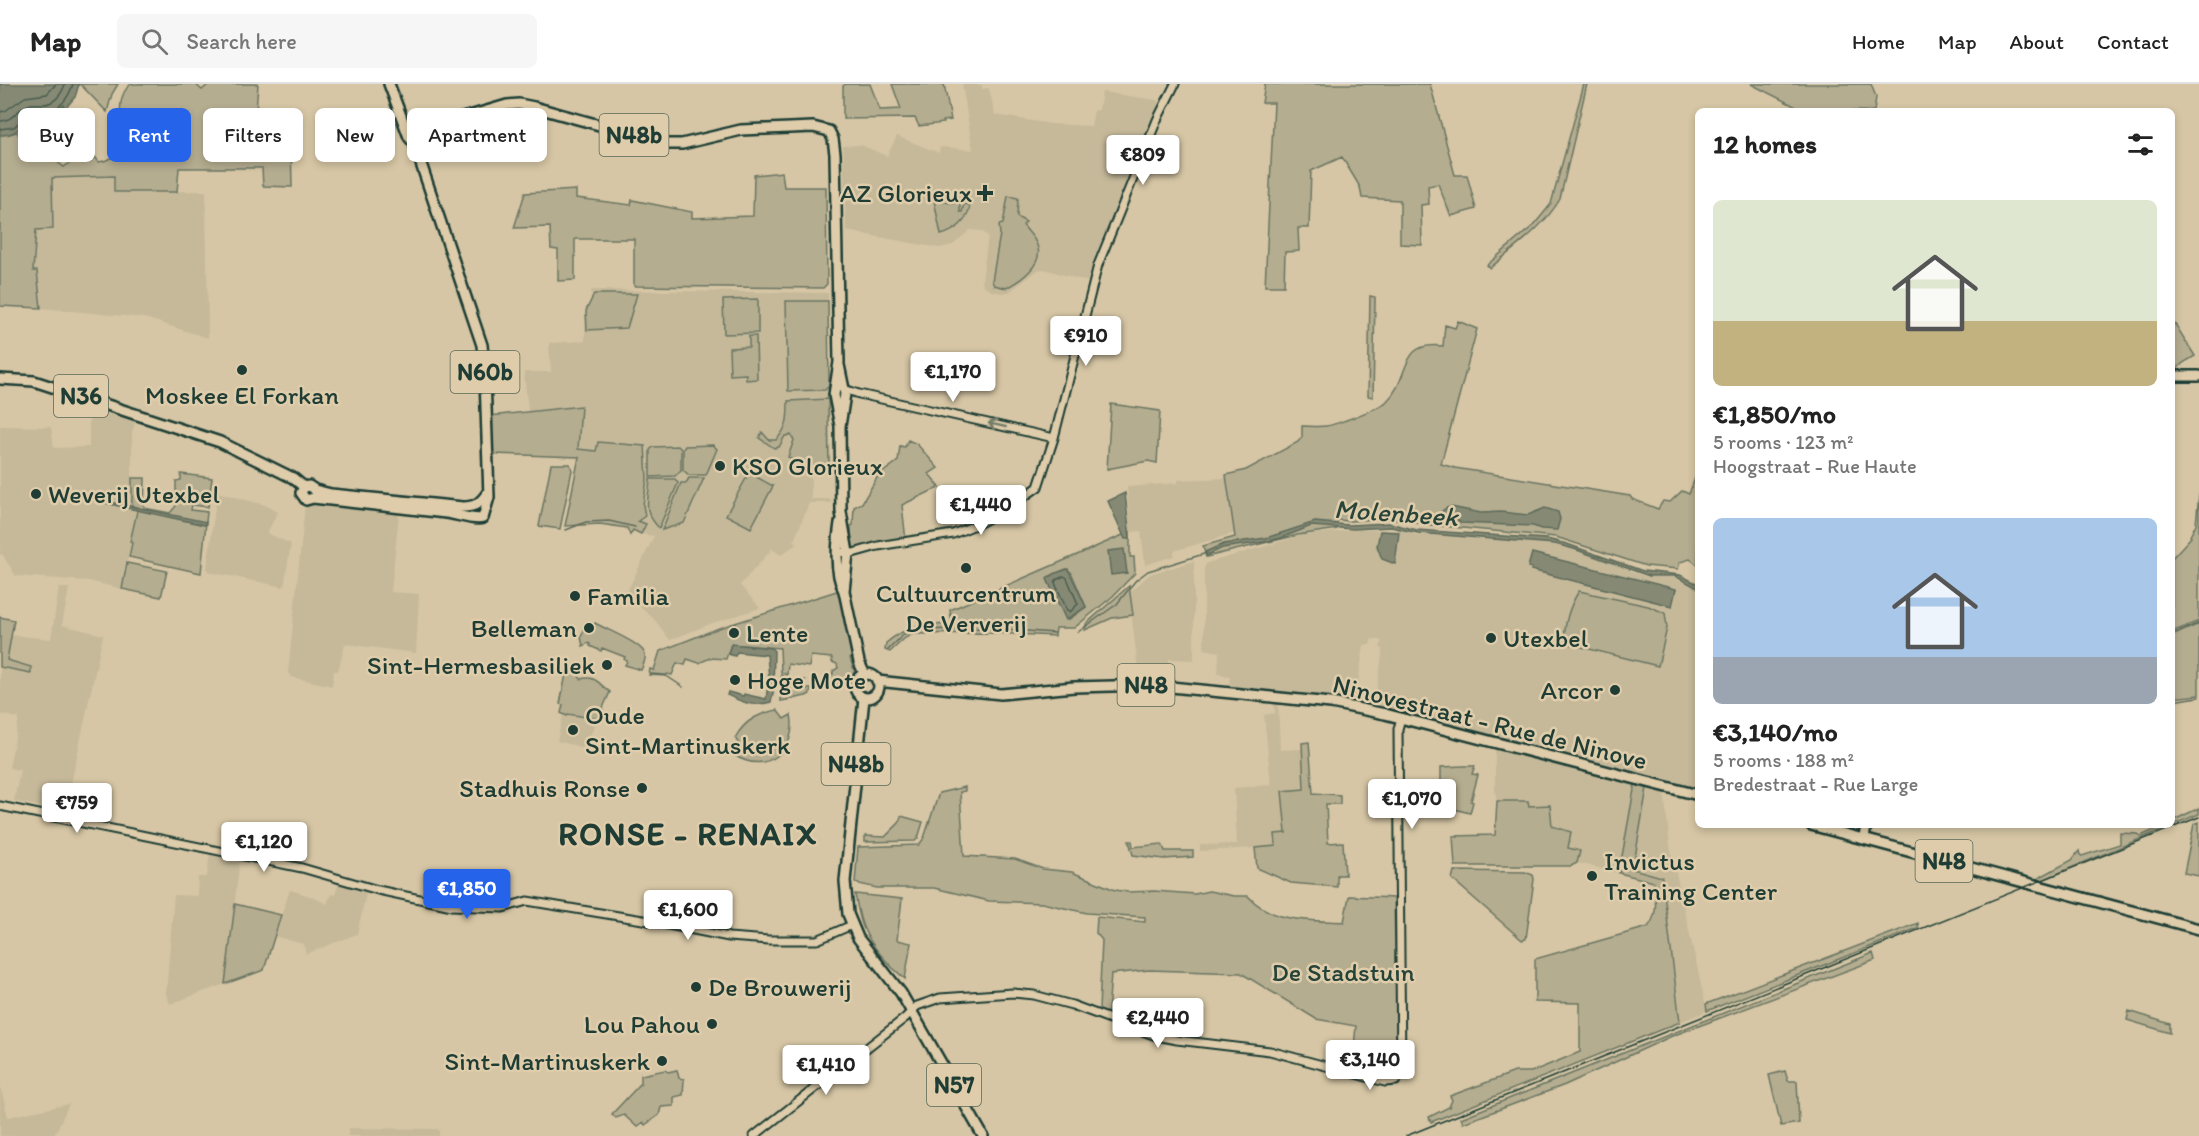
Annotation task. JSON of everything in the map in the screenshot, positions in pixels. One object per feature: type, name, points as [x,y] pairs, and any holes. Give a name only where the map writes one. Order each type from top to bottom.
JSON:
[{"type":"main road","name":"N60b","points":[[389,84],[407,131]]},
{"type":"main road","name":"N48b","points":[[497,108],[519,104],[534,108]]},
{"type":"main road","name":"N48b","points":[[547,112],[668,144],[682,144],[741,130],[813,127],[826,130],[832,136],[835,154],[839,362],[845,394],[840,426],[841,512],[837,552],[840,583],[844,591],[859,662],[865,675]]},
{"type":"main road","name":"N60b","points":[[421,162],[483,352],[489,497],[485,512]]},
{"type":"main road","name":"N48b","points":[[839,362],[834,395],[840,426]]},
{"type":"main road","points":[[2175,376],[2199,376]]},
{"type":"main road","name":"N36","points":[[0,379],[34,381],[220,442],[293,478],[304,487],[301,490],[302,498],[308,501],[314,494],[401,505],[472,518]]},
{"type":"main road","points":[[474,506],[483,507],[485,512],[481,519],[472,518],[470,511],[474,506],[488,492]]},
{"type":"main road","name":"N36","points":[[401,505],[474,506]]},
{"type":"main road","name":"N48b","points":[[841,512],[848,554],[844,591]]},
{"type":"main road","points":[[865,675],[873,676],[877,681],[879,686],[877,693],[871,698],[864,698],[857,692],[855,686],[858,679],[865,675]]},
{"type":"main road","name":"Ninovestraat - Rue de Ninove","points":[[877,681],[1001,694],[1074,687],[1151,685],[1331,703],[1401,718],[1695,794]]},
{"type":"main road","name":"N48b","points":[[845,888],[864,698]]},
{"type":"main road","name":"N48","points":[[1822,828],[2199,929]]},
{"type":"main road","points":[[1864,839],[1866,828]]},
{"type":"main road","name":"N57","points":[[845,888],[852,925],[861,944],[901,993],[983,1136]]},
{"type":"street","points":[[837,552],[848,554],[878,546],[953,534],[973,527],[1010,507],[1038,487],[1054,438],[1098,265],[1157,120],[1175,84]]},
{"type":"street","points":[[845,394],[841,401],[834,395],[840,388],[845,394],[1054,438]]},
{"type":"street","points":[[754,1136],[917,1006],[923,1002],[940,998],[1012,993],[1034,995],[1072,1005],[1168,1039],[1269,1052],[1390,1082],[1397,1080],[1401,1071],[1398,729],[1401,718]]},
{"type":"street","points":[[0,806],[302,868],[378,890],[452,906],[498,909],[514,906],[524,901],[536,902],[729,937],[769,940],[817,940],[852,925]]},
{"type":"shaded area","name":"AZ Glorieux","points":[[962,84],[982,85],[982,89],[989,88],[995,115],[1051,124],[1091,126],[1094,111],[1099,110],[1102,92],[1159,102],[1089,282],[1044,269],[1038,270],[1009,292],[991,291],[983,285],[982,281],[988,236],[981,231],[970,230],[953,245],[939,248],[846,231],[843,146],[861,145],[887,156],[897,136],[939,153],[940,147],[973,150]]},
{"type":"shaded area","points":[[114,176],[114,192],[206,191],[208,338],[145,318],[41,308],[37,272],[33,271],[36,229],[53,228],[52,178]]},
{"type":"shaded area","name":"KSO Glorieux","points":[[591,290],[828,293],[831,473],[811,473],[811,499],[831,499],[831,503],[809,503],[794,541],[798,543],[781,555],[772,549],[740,585],[760,608],[670,640],[654,619],[626,594],[654,536],[641,534],[645,524],[622,516],[591,450],[578,449],[581,407],[528,411],[524,372],[551,372],[549,343],[585,341],[585,308],[591,307]]},
{"type":"shaded area","name":"Weverij Utexbel","points":[[93,407],[136,421],[132,432],[132,505],[138,506],[122,589],[89,581],[16,576],[2,554],[0,555],[0,426],[51,427],[54,448],[89,447],[89,418]]},
{"type":"shaded area","points":[[1227,478],[1235,533],[1174,551],[1174,556],[1145,565],[1141,531],[1130,532],[1127,487],[1178,483],[1178,480]]},
{"type":"shaded area","points":[[217,492],[265,505],[278,512],[267,533],[291,544],[284,587],[209,572],[207,569]]},
{"type":"shaded area","points":[[316,504],[399,513],[391,592],[419,594],[416,653],[345,644],[338,671],[334,671],[332,686],[291,677],[288,673],[305,505]]},
{"type":"shaded area","points":[[1353,530],[1403,530],[1417,535],[1455,535],[1552,544],[1573,549],[1646,577],[1675,577],[1695,587],[1695,789],[1374,706],[1383,649],[1380,648],[1382,641],[1372,639],[1370,645],[1364,645],[1355,702],[1229,688],[1230,676],[1218,674],[1219,652],[1204,649],[1204,568],[1207,563],[1304,535]]},
{"type":"shaded area","points":[[1194,561],[1194,660],[1169,659],[1170,681],[1139,678],[1129,593],[1150,574]]},
{"type":"shaded area","points":[[59,588],[69,588],[62,625],[103,635],[65,812],[14,801],[20,770],[9,768],[19,718],[0,714],[0,667],[31,673],[31,667],[7,660],[11,635],[51,639]]},
{"type":"shaded area","points":[[1274,701],[1278,701],[1280,750],[1303,749],[1304,790],[1282,792],[1286,833],[1276,847],[1200,851],[1200,845],[1237,844],[1234,788],[1271,785],[1264,715],[1275,713]]},
{"type":"shaded area","name":"Oude Sint-Martinuskerk","points":[[563,715],[598,719],[584,748],[557,741]]},
{"type":"shaded area","points":[[1495,747],[1635,784],[1619,873],[1577,863],[1579,851],[1568,848],[1552,826],[1529,806],[1528,801],[1497,801]]},
{"type":"shaded area","points":[[1647,788],[1664,791],[1670,846],[1707,1011],[1680,1022],[1662,877],[1633,869]]},
{"type":"shaded area","points":[[210,852],[240,858],[225,984],[170,1004],[166,994],[174,895],[197,896],[198,877],[207,877]]},
{"type":"shaded area","points":[[339,882],[367,890],[357,934],[306,954],[303,944],[274,936],[290,890],[327,904],[331,894],[335,895]]},
{"type":"shaded area","points":[[0,1085],[8,1117],[69,1104],[54,1136],[0,1136]]},
{"type":"shaded area","points":[[349,1128],[436,1129],[439,1130],[439,1136],[348,1136]]},
{"type":"green space","points":[[80,84],[118,84],[112,94],[107,112]]},
{"type":"green space","points":[[131,84],[195,84],[202,90],[209,84],[258,84],[256,108],[203,108],[203,162],[291,162],[292,187],[263,186],[262,168],[179,168],[177,192],[114,192],[114,176],[52,178],[53,229],[36,230],[33,271],[37,271],[41,308],[0,306],[0,135],[17,132],[18,162],[58,162],[64,167],[71,162],[95,162],[95,157],[99,162],[107,159],[107,162],[191,162],[191,108],[121,108],[124,93]]},
{"type":"green space","points":[[870,84],[880,110],[901,109],[892,84],[944,84],[951,120],[919,126],[915,118],[843,119],[843,86]]},
{"type":"green space","points":[[1265,84],[1430,84],[1455,175],[1467,175],[1476,209],[1451,216],[1438,184],[1428,186],[1429,204],[1421,205],[1422,245],[1400,244],[1400,200],[1362,198],[1360,187],[1342,157],[1311,171],[1309,228],[1298,228],[1299,251],[1285,252],[1284,286],[1265,286],[1274,103],[1262,103]]},
{"type":"green space","points":[[1584,84],[1587,84],[1560,199],[1537,228],[1490,268],[1487,265],[1534,225],[1551,204]]},
{"type":"green space","points":[[1751,84],[1871,84],[1876,97],[1874,108],[1798,108]]},
{"type":"green space","points":[[782,172],[784,187],[826,187],[827,284],[823,288],[634,286],[634,239],[575,239],[575,280],[558,281],[558,250],[551,249],[550,227],[514,228],[525,193],[576,190],[576,198],[631,205],[632,200],[692,212],[692,218],[753,216],[754,175]]},
{"type":"green space","points":[[1008,196],[1018,198],[1017,217],[1026,222],[1023,225],[1035,240],[1039,252],[1038,259],[1030,271],[1006,288],[994,285],[992,281],[1000,234],[999,225],[1003,224]]},
{"type":"green space","points":[[934,200],[960,203],[960,212],[964,204],[970,205],[969,211],[952,231],[941,235]]},
{"type":"green space","points":[[594,294],[637,294],[627,328],[587,330],[586,311]]},
{"type":"green space","points":[[1370,296],[1375,297],[1373,397],[1368,396]]},
{"type":"green space","points":[[758,299],[758,333],[724,334],[723,300]]},
{"type":"green space","points":[[786,301],[828,301],[829,386],[825,390],[788,391]]},
{"type":"green space","points":[[1458,321],[1477,329],[1441,464],[1630,496],[1632,499],[1658,509],[1663,501],[1670,502],[1682,491],[1689,494],[1695,478],[1695,563],[1690,559],[1680,562],[1678,569],[1646,566],[1556,537],[1431,525],[1391,518],[1337,520],[1337,529],[1298,535],[1206,557],[1203,546],[1235,537],[1226,475],[1246,470],[1298,442],[1302,437],[1302,426],[1331,425],[1382,405],[1394,392],[1412,355],[1418,349],[1428,346],[1443,346],[1445,325],[1455,328]]},
{"type":"green space","points":[[2175,324],[2195,356],[2175,371]]},
{"type":"green space","points":[[749,336],[756,336],[757,379],[746,380],[746,374],[730,375],[729,348],[749,347]]},
{"type":"green space","points":[[828,399],[829,472],[810,471],[788,457],[794,440],[791,435],[785,436],[779,447],[774,448],[759,438],[762,432],[769,440],[776,440],[780,436],[786,422],[788,401]]},
{"type":"green space","points":[[1111,404],[1160,411],[1157,463],[1148,461],[1107,469]]},
{"type":"green space","points":[[581,406],[578,449],[596,451],[598,442],[645,446],[647,479],[643,505],[645,516],[638,521],[646,524],[641,534],[633,530],[630,535],[627,528],[600,524],[565,526],[579,457],[492,454],[490,416]]},
{"type":"green space","points":[[908,440],[917,444],[938,468],[929,474],[940,487],[902,505],[906,541],[852,549],[851,526],[853,525],[854,507],[862,503],[878,476],[898,461],[900,446],[905,447]]},
{"type":"green space","points":[[713,445],[717,449],[706,475],[689,475],[683,470],[685,446]]},
{"type":"green space","points":[[678,446],[681,449],[681,470],[675,476],[650,477],[650,450],[653,447]]},
{"type":"green space","points":[[551,464],[570,464],[572,470],[560,529],[539,526]]},
{"type":"green space","points":[[749,473],[773,486],[751,528],[726,515]]},
{"type":"green space","points":[[181,474],[212,478],[208,507],[192,505],[191,510],[207,512],[201,573],[129,557],[138,507],[132,506],[132,478],[145,478],[144,508],[170,513],[176,506],[176,481],[181,480]]},
{"type":"green space","points":[[689,478],[704,478],[684,523],[662,530],[681,483],[686,483]]},
{"type":"green space","points":[[650,479],[675,479],[678,483],[659,528],[648,510]]},
{"type":"green space","points":[[2199,494],[2199,621],[2175,631],[2175,555],[2191,537],[2196,524]]},
{"type":"green space","points":[[1130,532],[1130,557],[1134,557],[1135,573],[1113,596],[1074,628],[1056,628],[1055,636],[993,633],[913,634],[890,652],[885,650],[886,643],[902,632],[925,625],[952,624],[950,610]],"holes":[[[1066,569],[1071,572],[1086,607],[1068,620],[1048,577]]]},
{"type":"green space","points":[[127,563],[167,571],[161,597],[122,589]]},
{"type":"green space","points":[[1129,586],[1133,615],[1112,618],[1085,630],[1086,624]]},
{"type":"green space","points":[[840,590],[855,657],[850,658],[855,673],[839,686],[820,689],[824,679],[829,680],[830,674],[838,668],[837,664],[832,662],[832,658],[811,656],[809,667],[788,664],[787,675],[781,672],[780,648],[731,644],[726,659],[710,658],[699,663],[687,659],[685,665],[677,663],[672,675],[649,675],[650,669],[654,670],[660,651],[719,628]]},
{"type":"green space","points":[[1579,591],[1648,606],[1665,613],[1667,628],[1658,666],[1565,643],[1568,616]]},
{"type":"green space","points":[[0,617],[14,620],[7,660],[31,667],[31,673],[0,667]]},
{"type":"green space","points":[[595,623],[643,651],[645,659],[641,670],[625,665],[627,661],[625,657],[602,648],[601,651],[588,643],[583,646],[581,637],[587,624],[593,626]]},
{"type":"green space","points":[[2199,624],[2199,695],[2175,698],[2175,635]]},
{"type":"green space","points":[[568,664],[581,679],[591,678],[610,692],[598,719],[568,714],[567,716],[561,713],[563,705],[560,704]]},
{"type":"green space","points":[[781,675],[797,681],[805,680],[803,683],[805,689],[811,689],[810,694],[781,701]]},
{"type":"green space","points":[[777,710],[784,719],[791,715],[790,739],[784,749],[768,761],[757,763],[734,755],[742,749],[735,738],[743,727],[758,716]]},
{"type":"green space","points":[[1309,742],[1313,793],[1340,795],[1340,804],[1326,804],[1328,843],[1343,842],[1345,875],[1337,875],[1337,887],[1291,883],[1257,868],[1255,848],[1276,846],[1275,834],[1286,833],[1282,791],[1304,789],[1302,743]]},
{"type":"green space","points":[[1475,766],[1472,774],[1478,775],[1470,813],[1450,808],[1448,813],[1441,811],[1441,767]]},
{"type":"green space","points":[[1635,784],[1647,788],[1633,869],[1662,877],[1680,1022],[1431,1122],[1429,1117],[1449,1107],[1452,1100],[1450,1096],[1515,1072],[1531,1072],[1580,1052],[1580,1003],[1535,1002],[1535,959],[1648,927],[1654,917],[1656,905],[1654,882],[1619,873]]},
{"type":"green space","name":"De Stadstuin","points":[[965,787],[965,791],[960,792],[964,856],[1015,859],[1043,869],[1072,872],[1115,890],[1128,892],[1195,894],[1209,891],[1248,896],[1268,911],[1280,916],[1305,920],[1344,922],[1349,896],[1394,898],[1396,1068],[1388,1077],[1382,1077],[1352,1068],[1356,1026],[1316,1019],[1241,973],[1149,970],[1111,974],[1108,1013],[1099,1010],[1102,940],[1096,933],[1097,917],[1145,922],[1145,917],[1087,913],[1042,903],[989,901],[934,888],[877,888],[855,883],[858,847],[919,845],[924,838],[939,793]]},
{"type":"green space","points":[[1497,801],[1528,801],[1529,806],[1550,805],[1552,826],[1571,832],[1568,848],[1580,851],[1577,863],[1571,866],[1455,866],[1453,836],[1495,835]]},
{"type":"green space","points":[[2199,808],[2199,814],[2175,824],[2175,820]]},
{"type":"green space","points":[[901,816],[923,822],[915,841],[865,842],[865,836],[885,837],[899,823]]},
{"type":"green space","points":[[2199,822],[2199,876],[2184,873],[2194,824]]},
{"type":"green space","points":[[2158,828],[2166,828],[2040,881],[2033,881],[2072,860],[2079,851],[2082,856],[2120,844],[2120,833],[2141,836]]},
{"type":"green space","points":[[1129,841],[1132,841],[1133,847],[1162,844],[1165,851],[1193,851],[1193,857],[1164,859],[1133,855]]},
{"type":"green space","points":[[1454,871],[1525,872],[1533,875],[1526,939],[1522,940],[1452,879]]},
{"type":"green space","points":[[855,894],[902,899],[897,940],[911,943],[905,979],[881,955],[866,934],[860,919]]},
{"type":"green space","points":[[235,904],[281,915],[264,970],[225,984]]},
{"type":"green space","points":[[1918,923],[1918,928],[1707,1011],[1706,1004]]},
{"type":"green space","points":[[1873,953],[1875,960],[1672,1036],[1565,1085],[1463,1123],[1461,1118]]},
{"type":"green space","points":[[2129,1011],[2170,1024],[2170,1033],[2127,1020]]},
{"type":"green space","points":[[665,1070],[668,1072],[677,1070],[679,1078],[684,1079],[683,1095],[674,1097],[674,1106],[661,1107],[659,1115],[645,1125],[643,1122],[637,1127],[624,1115],[616,1118],[612,1114],[641,1083],[641,1075]]},
{"type":"green space","points":[[1785,1071],[1788,1081],[1797,1081],[1799,1123],[1781,1126],[1769,1075]]},
{"type":"water","points":[[0,84],[79,84],[75,97],[66,108],[64,105],[60,108],[18,108],[18,129],[10,134],[0,135]]},
{"type":"water","points":[[1125,493],[1130,538],[1125,539],[1108,501]]},
{"type":"water","points":[[73,494],[206,522],[205,525],[73,496]]},
{"type":"water","points":[[1446,508],[1481,513],[1501,512],[1528,515],[1545,508],[1558,512],[1560,519],[1557,530],[1533,526],[1461,523],[1456,519],[1442,522],[1426,521],[1393,515],[1395,510],[1435,517]]},
{"type":"water","points":[[1315,522],[1349,525],[1389,523],[1417,530],[1547,539],[1643,571],[1680,575],[1695,582],[1695,586],[1675,576],[1649,576],[1555,544],[1418,533],[1391,527],[1353,529],[1311,526],[1281,538],[1222,548],[1206,556],[1205,552],[1224,544],[1266,538]]},
{"type":"water","points":[[1380,531],[1399,532],[1395,564],[1382,559],[1377,546]]},
{"type":"water","points":[[1124,549],[1127,573],[1111,575],[1108,551]]},
{"type":"water","points":[[1532,553],[1676,589],[1672,606],[1531,570],[1532,568],[1528,567]]},
{"type":"water","points":[[1068,569],[1086,607],[1066,620],[1047,579]]},
{"type":"water","points":[[731,644],[771,648],[774,651],[771,702],[748,703],[727,695],[728,692],[766,699],[769,678],[767,655],[737,652],[735,656],[728,654]]},
{"type":"waterway","name":"Molenbeek","points":[[60,495],[61,493],[68,494]]},
{"type":"waterway","points":[[566,530],[586,522],[609,521],[635,527]]},
{"type":"waterway","name":"Molenbeek","points":[[1078,632],[1117,604],[1136,580],[1148,571],[1207,553]]},
{"type":"waterway","points":[[2175,633],[2199,623]]},
{"type":"waterway","name":"Molenbeek","points":[[888,650],[904,634],[920,630],[985,628],[1055,633]]},
{"type":"waterway","name":"Molenbeek","points":[[650,674],[665,675],[683,687]]},
{"type":"waterway","name":"Molenbeek","points":[[2175,701],[2199,697]]},
{"type":"railway","points":[[2175,827],[2199,817]]},
{"type":"railway","points":[[1406,1136],[2172,828]]},
{"type":"place","name":"AZ Glorieux","points":[[985,193]]},
{"type":"place","name":"Moskee El Forkan","points":[[242,370]]},
{"type":"place","name":"KSO Glorieux","points":[[720,466]]},
{"type":"place","name":"Weverij Utexbel","points":[[36,494]]},
{"type":"place","name":"Cultuurcentrum De Ververij","points":[[966,568]]},
{"type":"place","name":"Familia","points":[[575,596]]},
{"type":"place","name":"Belleman","points":[[589,628]]},
{"type":"place","name":"Lente","points":[[734,633]]},
{"type":"place","name":"Utexbel","points":[[1491,638]]},
{"type":"place","name":"Sint-Hermesbasiliek","points":[[607,665]]},
{"type":"place","name":"Hoge Mote","points":[[735,680]]},
{"type":"place","name":"Arcor","points":[[1615,690]]},
{"type":"place","name":"Oude Sint-Martinuskerk","points":[[573,730]]},
{"type":"place","name":"Stadhuis Ronse","points":[[642,788]]},
{"type":"place","name":"Invictus Training Center","points":[[1592,876]]},
{"type":"place","name":"De Brouwerij","points":[[696,987]]},
{"type":"place","name":"Lou Pahou","points":[[712,1024]]},
{"type":"place","name":"Sint-Martinuskerk","points":[[662,1061]]},
{"type":"district","name":"RONSE - RENAIX","points":[[688,834]]}]
